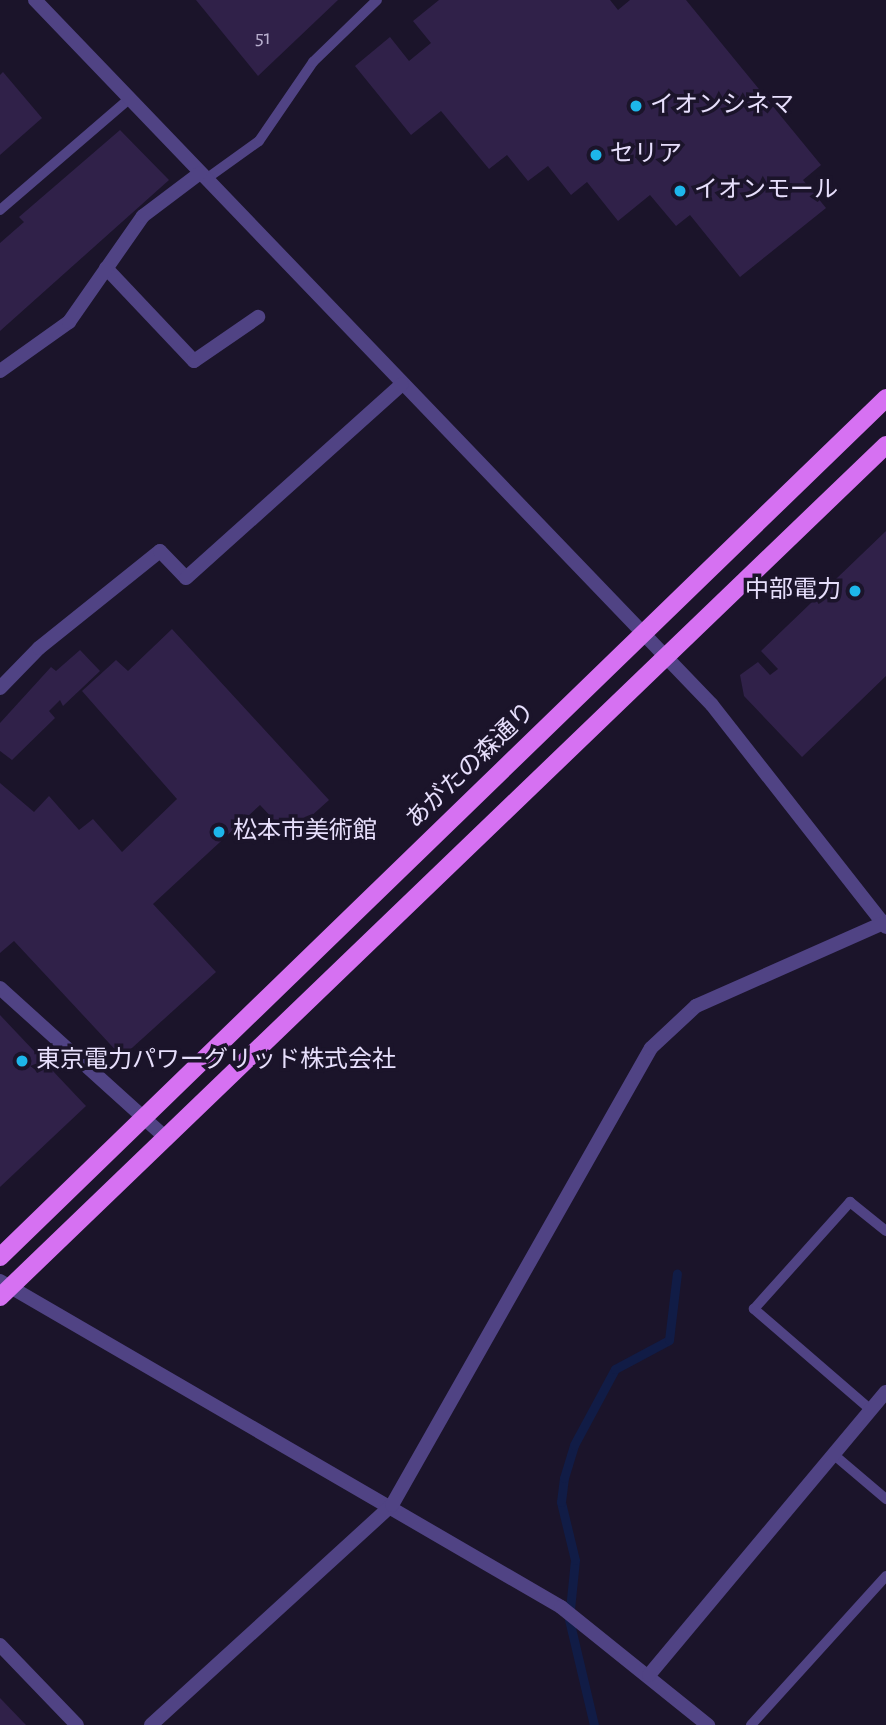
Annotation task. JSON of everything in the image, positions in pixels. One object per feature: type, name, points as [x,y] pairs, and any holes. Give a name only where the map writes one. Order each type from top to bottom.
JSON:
[{"type":"main road","name":"あがたの森通り","points":[[0,1257],[145,1120],[886,398]]},
{"type":"main road","points":[[4,1288],[166,1138],[886,445]]},
{"type":"street","points":[[35,0],[664,660],[712,705],[885,924],[696,1006],[651,1048],[392,1505],[150,1725]]},
{"type":"street","points":[[0,371],[69,321],[143,216],[203,176]]},
{"type":"street","points":[[106,268],[194,361],[258,317]]},
{"type":"street","points":[[0,688],[39,648],[160,551],[186,578],[402,384]]},
{"type":"street","points":[[0,989],[166,1138]]},
{"type":"street","points":[[4,1288],[392,1505],[561,1607],[580,1619],[708,1725]]},
{"type":"street","points":[[649,1675],[886,1392]]},
{"type":"street","points":[[0,1645],[77,1725]]},
{"type":"lane","points":[[203,176],[260,141],[313,62],[377,0]]},
{"type":"lane","points":[[0,210],[129,99]]},
{"type":"lane","points":[[871,1410],[754,1308],[850,1202],[886,1231]]},
{"type":"lane","points":[[833,1454],[886,1499]]},
{"type":"lane","points":[[751,1725],[886,1576]]},
{"type":"building","points":[[196,0],[338,0],[258,76]]},
{"type":"building","points":[[439,0],[610,0],[618,10],[630,0],[686,0],[821,165],[803,180],[826,208],[740,277],[690,215],[676,226],[650,195],[618,221],[587,182],[571,195],[548,166],[528,181],[507,155],[489,169],[441,111],[411,135],[355,66],[390,37],[409,61],[431,43],[413,21]]},
{"type":"building","points":[[3,72],[42,118],[0,155],[0,75]]},
{"type":"building","points":[[120,130],[169,180],[0,331],[0,243],[24,222],[19,217]]},
{"type":"building","name":"中部電力","points":[[886,531],[886,676],[802,757],[744,696],[740,675],[758,662],[770,675],[778,669],[761,651]]},
{"type":"building","points":[[172,629],[329,800],[289,836],[260,805],[153,904],[216,972],[122,1057],[14,941],[0,953],[0,783],[34,812],[49,796],[79,830],[93,819],[122,852],[177,799],[82,691],[116,660],[128,671]]},
{"type":"building","points":[[80,650],[100,671],[63,706],[60,700],[49,711],[55,718],[12,760],[0,751],[0,723],[51,667],[56,671]]},
{"type":"building","name":"東京電力パワーグリッド株式会社","points":[[0,1015],[86,1106],[0,1187]]},
{"type":"building","points":[[0,1698],[26,1725],[0,1725]]},
{"type":"waterway","points":[[594,1725],[569,1619],[575,1560],[561,1502],[564,1478],[574,1445],[615,1369],[669,1340],[677,1273]]},
{"type":"place","name":"イオンシネマ","points":[[636,106]]},
{"type":"place","name":"セリア","points":[[596,155]]},
{"type":"place","name":"イオンモール","points":[[680,191]]},
{"type":"place","name":"中部電力","points":[[855,591]]},
{"type":"place","name":"松本市美術館","points":[[219,832]]},
{"type":"place","name":"東京電力パワーグリッド株式会社","points":[[22,1061]]}]
